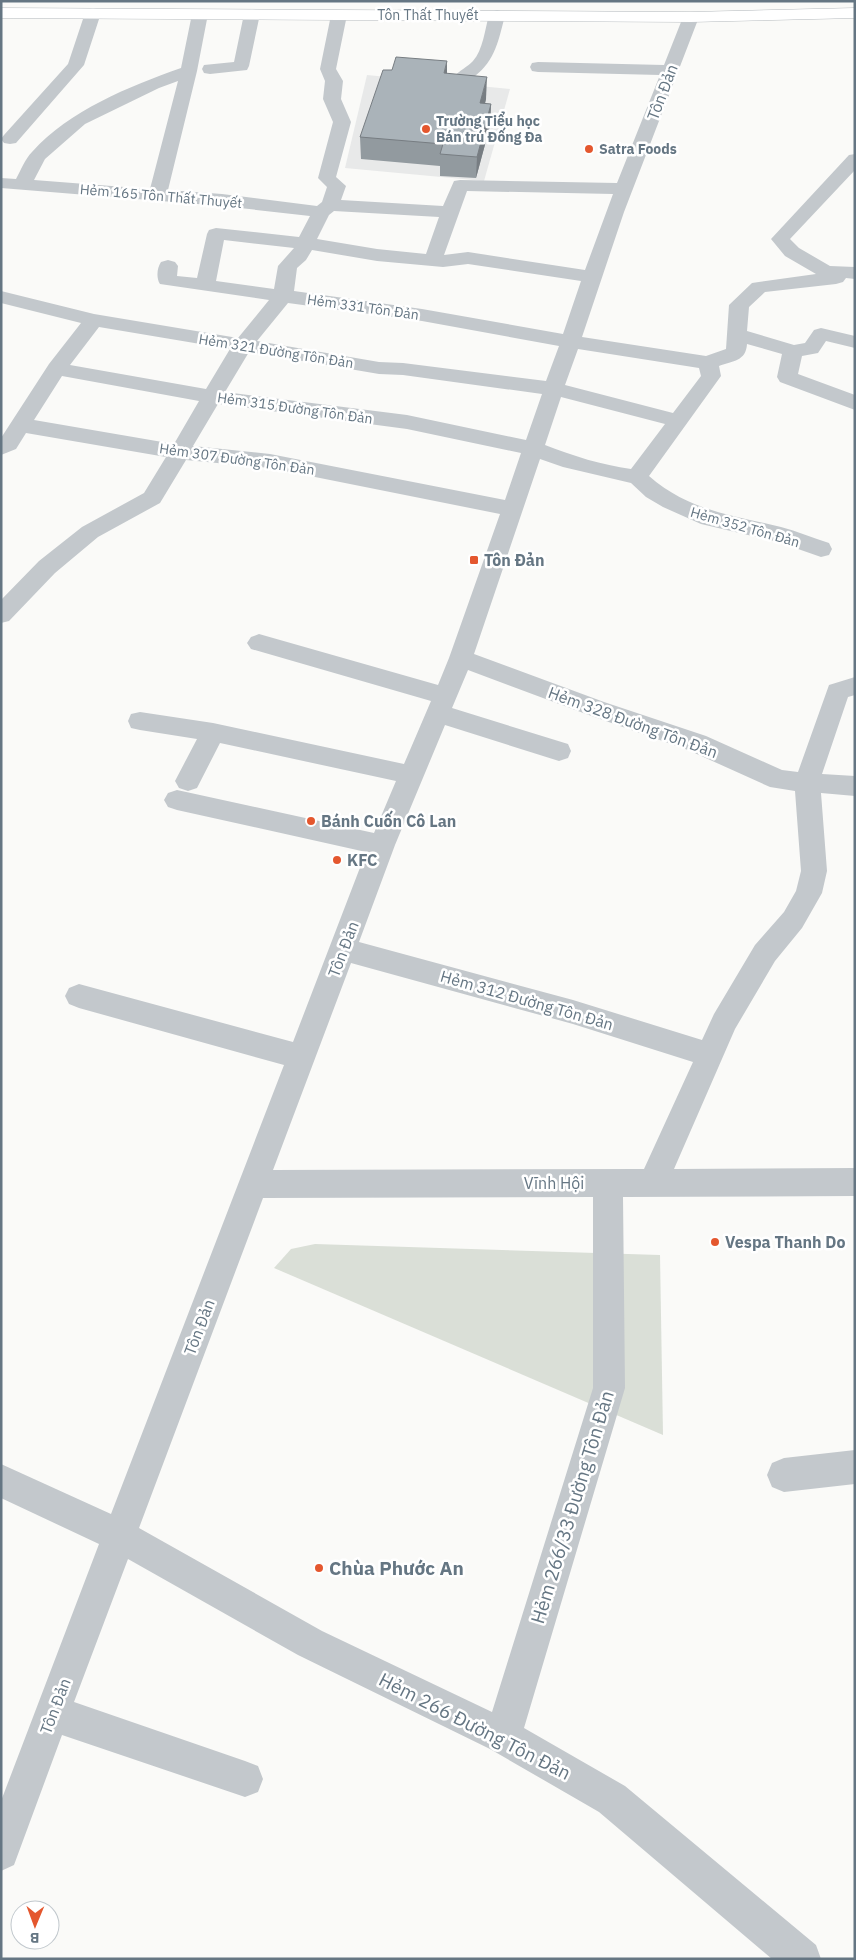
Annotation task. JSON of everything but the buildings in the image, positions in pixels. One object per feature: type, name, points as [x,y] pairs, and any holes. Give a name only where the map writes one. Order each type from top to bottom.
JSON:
[{"type":"main road","name":"Tôn Thất Thuyết","points":[[1,13],[691,17],[854,16]]},
{"type":"street","points":[[10,139],[76,65],[93,13]]},
{"type":"street","points":[[157,196],[189,71],[200,14]]},
{"type":"street","points":[[210,70],[241,66],[252,14]]},
{"type":"street","points":[[1,615],[47,567],[90,532],[152,498],[243,344],[283,296],[288,266],[299,256],[337,186],[327,178],[342,122],[332,98],[334,81],[328,69],[339,15]]},
{"type":"street","points":[[462,77],[479,65],[486,54],[497,15]]},
{"type":"street","name":"Tôn Đản","points":[[1,1852],[382,845],[461,658],[624,189],[691,17]]},
{"type":"street","points":[[538,67],[670,70]]},
{"type":"street","points":[[22,185],[38,156],[79,120],[153,84],[189,71]]},
{"type":"street","points":[[836,278],[792,252],[780,239],[855,159]]},
{"type":"street","name":"Hẻm 165 Tôn Thất Thuyết","points":[[1,183],[325,209],[451,212]]},
{"type":"street","points":[[433,260],[460,185],[624,189]]},
{"type":"street","points":[[205,286],[216,234],[305,243],[377,256],[443,261],[468,258],[593,277]]},
{"type":"street","name":"Hẻm 331 Tôn Đản","points":[[168,266],[167,280],[422,316],[708,363]]},
{"type":"street","points":[[836,278],[834,271],[855,273]]},
{"type":"street","points":[[533,448],[563,460],[616,474],[637,477],[711,376],[708,363],[736,352],[739,306],[759,287],[836,278]]},
{"type":"street","name":"Hẻm 321 Đường Tôn Đản","points":[[1,297],[94,320],[180,336],[243,344],[379,368],[403,369],[554,389],[678,421]]},
{"type":"street","points":[[1,448],[8,444],[56,369],[94,320]]},
{"type":"street","points":[[738,335],[792,351],[811,349],[820,334],[855,342]]},
{"type":"street","points":[[792,351],[787,377],[855,403]]},
{"type":"street","name":"Hẻm 315 Đường Tôn Đản","points":[[56,369],[213,397],[407,422],[533,448]]},
{"type":"street","name":"Hẻm 307 Đường Tôn Đản","points":[[21,425],[180,452],[270,461],[512,509]]},
{"type":"street","name":"Hẻm 352 Tôn Đản","points":[[637,477],[654,492],[690,511],[738,526],[782,535],[821,549]]},
{"type":"street","points":[[259,643],[441,705],[559,751]]},
{"type":"street","name":"Hẻm 328 Đường Tôn Đản","points":[[461,658],[697,744],[779,780],[855,786]]},
{"type":"street","points":[[653,1183],[724,1023],[765,953],[793,920],[808,893],[814,871],[806,782],[838,691],[855,686]]},
{"type":"street","points":[[140,721],[213,732],[411,775]]},
{"type":"street","points":[[213,732],[182,790],[382,845]]},
{"type":"street","name":"Hẻm 312 Đường Tôn Đản","points":[[342,949],[573,1012],[711,1054]]},
{"type":"street","points":[[79,996],[302,1057]]},
{"type":"street","name":"Vĩnh Hội","points":[[253,1184],[855,1182]]},
{"type":"street","name":"Hẻm 266/33 Đường Tôn Đản","points":[[503,1736],[609,1388],[608,1183]]},
{"type":"street","points":[[784,1475],[855,1467]]},
{"type":"street","name":"Hẻm 266 Đường Tôn Đản","points":[[1,1481],[120,1536],[310,1643],[503,1736],[612,1799],[802,1959]]},
{"type":"street","points":[[52,1713],[245,1779]]},
{"type":"shaded area","name":"Trường Tiểu học Bán trú Đống Đa","points":[[367,75],[510,89],[484,181],[345,168]]},
{"type":"shaded area","points":[[315,1244],[660,1255],[663,1435],[274,1268],[291,1249]]},
{"type":"place","name":"Trường Tiểu học Bán trú Đống Đa","points":[[426,129]]},
{"type":"place","name":"Satra Foods","points":[[589,149]]},
{"type":"place","name":"Tôn Đản","points":[[474,560]]},
{"type":"place","name":"Bánh Cuốn Cô Lan","points":[[311,821]]},
{"type":"place","name":"KFC","points":[[337,860]]},
{"type":"place","name":"Vespa Thanh Do","points":[[715,1242]]},
{"type":"place","name":"Chùa Phước An","points":[[319,1568]]}]
